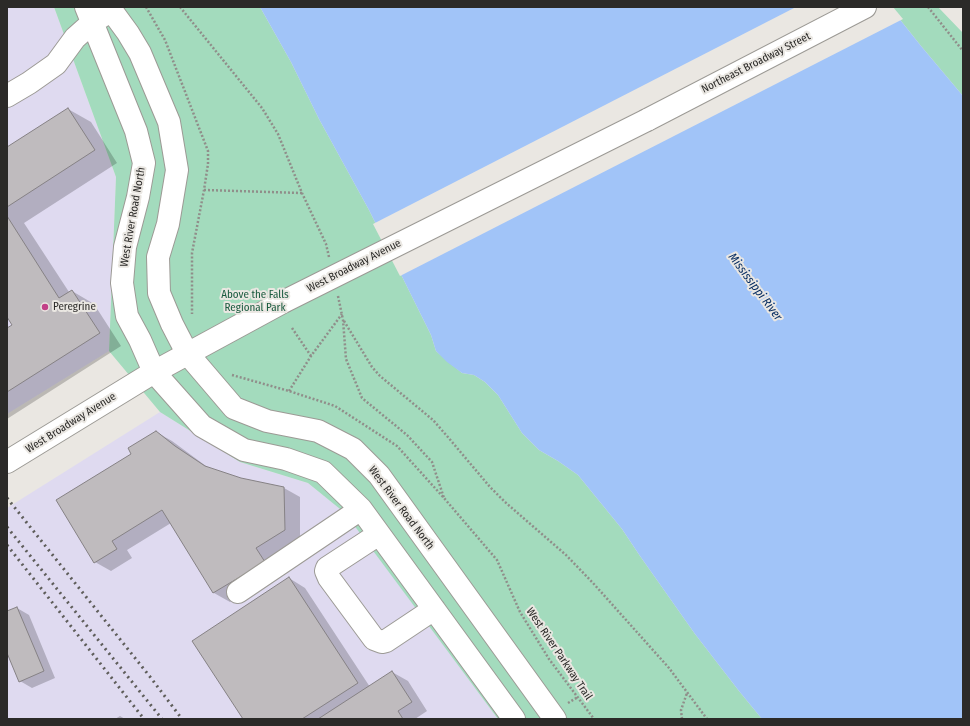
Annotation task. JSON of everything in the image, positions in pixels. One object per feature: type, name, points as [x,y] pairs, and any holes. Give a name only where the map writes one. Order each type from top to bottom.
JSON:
[{"type":"street","name":"Northeast Broadway Street","points":[[647,120],[866,7]]},
{"type":"street","points":[[7,96],[56,64],[90,15],[111,9]]},
{"type":"street","name":"West River Road North","points":[[111,9],[140,53],[168,122],[177,170],[168,224],[158,257],[159,293],[172,324],[187,353],[234,408],[268,421],[318,431],[353,449],[379,475],[555,719]]},
{"type":"street","name":"West River Road North","points":[[90,15],[136,131],[144,163],[138,196],[125,248],[122,283],[127,316],[140,340],[154,372],[202,426],[244,450],[286,459],[323,472],[361,509],[434,609],[510,718]]},
{"type":"street","name":"West Broadway Avenue","points":[[7,462],[187,353],[283,302],[647,120]]},
{"type":"street","points":[[238,592],[361,509]]},
{"type":"street","points":[[379,534],[327,568],[326,571],[329,578],[374,640],[382,642],[386,641],[434,609]]},
{"type":"street","points":[[510,718],[537,694]]},
{"type":"path","points":[[180,7],[262,108],[278,134],[302,193],[326,244],[330,259]]},
{"type":"path","points":[[928,7],[963,51]]},
{"type":"path","points":[[204,190],[302,193]]},
{"type":"path","points":[[337,290],[343,320],[372,367],[380,376],[433,420],[490,487],[566,555],[593,583],[669,668],[707,719]]},
{"type":"path","points":[[290,391],[311,356],[342,314]]},
{"type":"path","name":"West River Parkway Trail","points":[[343,320],[346,359],[362,398],[407,435],[432,462],[444,498],[497,560],[520,612],[549,658],[594,719]]},
{"type":"path","points":[[292,328],[311,356]]},
{"type":"path","points":[[682,719],[681,710],[687,693]]},
{"type":"shaded area","points":[[7,7],[54,7],[116,177],[109,351],[7,414]]},
{"type":"shaded area","points":[[160,412],[240,462],[308,483],[346,513],[498,719],[7,719],[7,508]]},
{"type":"green space","name":"Above the Falls Regional Park","points":[[54,7],[260,7],[291,62],[319,119],[369,210],[431,335],[436,351],[462,373],[474,375],[485,382],[498,395],[522,433],[539,450],[578,475],[622,529],[695,634],[762,719],[498,719],[345,513],[308,483],[240,462],[160,412],[109,351],[116,177]]},
{"type":"green space","points":[[890,7],[938,7],[963,33],[963,96],[921,46]]},
{"type":"water","name":"Mississippi River","points":[[260,7],[890,7],[963,96],[963,719],[762,719],[695,634],[622,529],[578,475],[539,450],[522,433],[498,395],[485,382],[474,375],[462,373],[447,362],[436,351],[431,335],[369,210],[319,119],[291,62]]},
{"type":"pier","points":[[796,7],[893,7],[903,19],[400,276],[373,224]]},
{"type":"building","points":[[68,108],[95,150],[7,207],[7,147]]},
{"type":"building","name":"Peregrine","points":[[7,216],[59,298],[72,290],[100,333],[7,392],[7,328],[12,325],[7,317]]},
{"type":"building","points":[[156,431],[205,466],[241,478],[284,487],[285,530],[256,548],[265,562],[213,593],[162,510],[112,541],[117,549],[94,563],[56,500],[131,454],[128,448]]},
{"type":"building","points":[[289,577],[358,683],[302,719],[243,719],[192,641]]},
{"type":"building","points":[[17,607],[44,671],[19,682],[7,653],[7,611]]},
{"type":"building","points":[[392,671],[412,702],[398,711],[403,719],[318,719]]},
{"type":"railway","points":[[7,498],[182,719]]},
{"type":"railway","points":[[7,527],[162,719]]},
{"type":"railway","points":[[7,545],[144,719]]},
{"type":"place","name":"Peregrine","points":[[45,307]]}]
